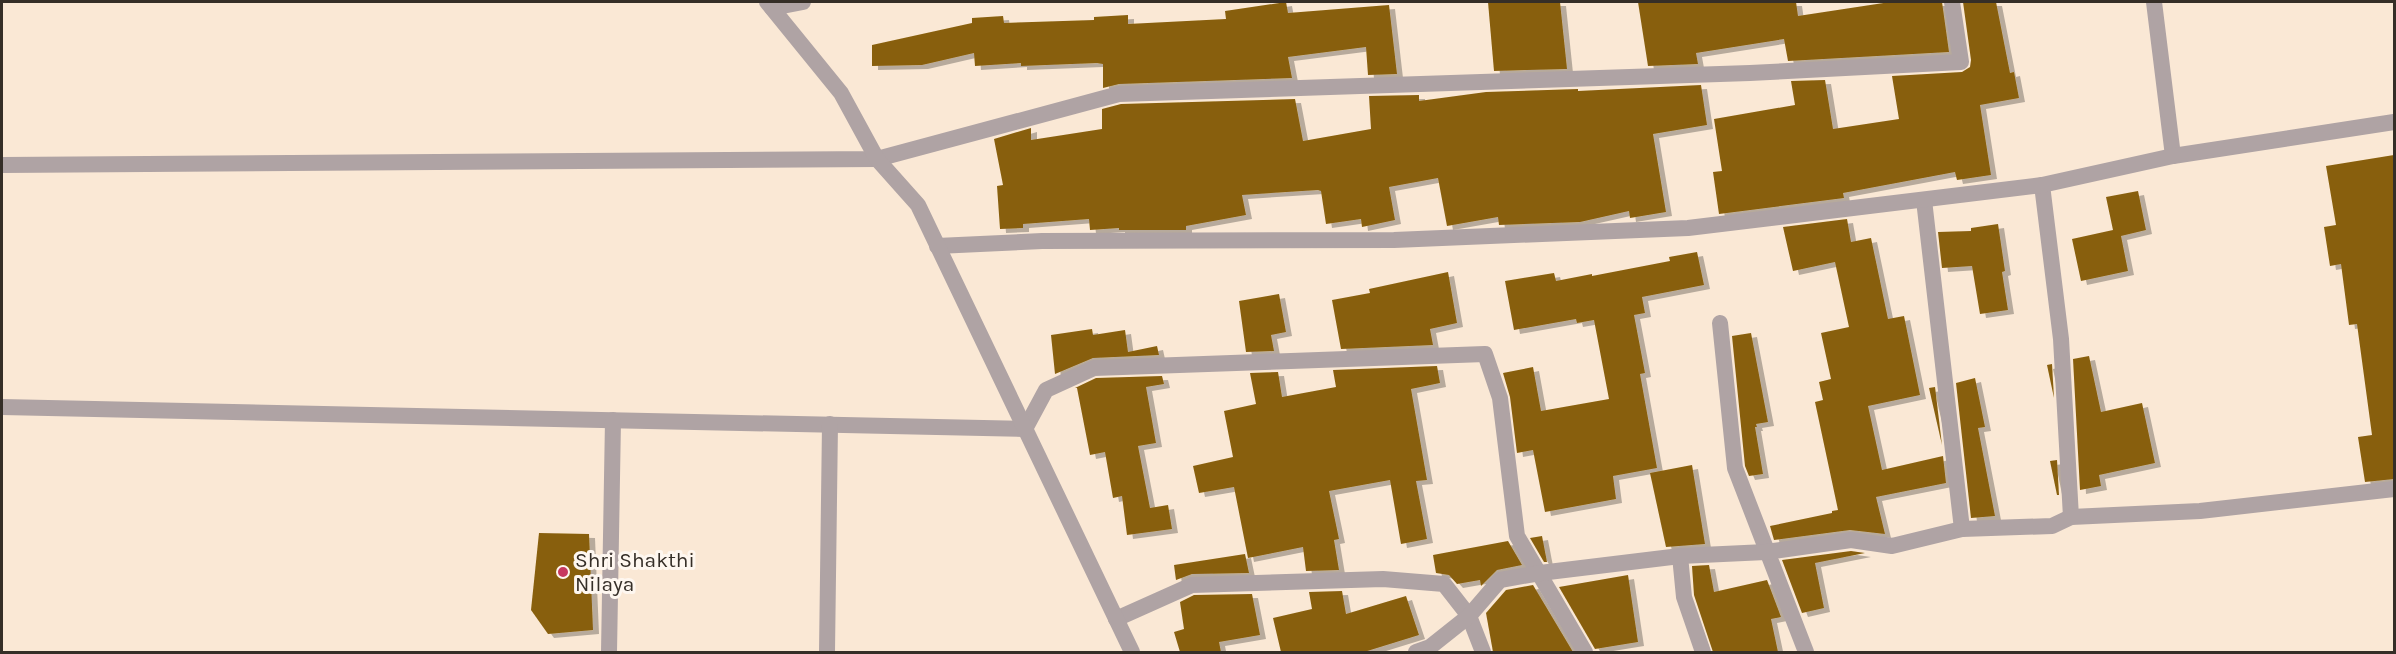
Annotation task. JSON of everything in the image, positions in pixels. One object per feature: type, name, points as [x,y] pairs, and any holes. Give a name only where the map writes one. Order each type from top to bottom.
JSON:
[{"type":"street","points":[[770,5],[803,2]]},
{"type":"street","points":[[2,165],[877,159],[1119,94],[1750,73],[1961,62],[1952,2]]},
{"type":"street","points":[[2154,2],[2173,156]]},
{"type":"street","points":[[770,5],[841,93],[877,159],[918,205],[1132,652]]},
{"type":"street","points":[[938,246],[1042,241],[1394,240],[1676,228],[2043,185],[2173,156],[2394,122]]},
{"type":"street","points":[[2043,185],[2061,339],[2072,517]]},
{"type":"street","points":[[1924,200],[1962,528]]},
{"type":"street","points":[[1720,323],[1735,468],[1806,652]]},
{"type":"street","points":[[1025,429],[1046,390],[1094,368],[1485,354],[1500,398],[1517,536],[1585,652]]},
{"type":"street","points":[[2,407],[1025,429]]},
{"type":"street","points":[[609,652],[613,420]]},
{"type":"street","points":[[827,652],[830,424]]},
{"type":"street","points":[[1416,652],[1431,647],[1469,616],[1500,580],[1540,573],[1680,556],[1766,552],[1851,540],[1893,546],[1962,528],[2052,526],[2072,517],[2200,511],[2394,489]]},
{"type":"street","points":[[1680,556],[1684,597],[1703,652]]},
{"type":"street","points":[[1116,619],[1192,585],[1383,579],[1444,584],[1469,616],[1483,652]]},
{"type":"building","points":[[1286,2],[1288,13],[1389,5],[1397,74],[1368,75],[1366,47],[1288,57],[1292,78],[1119,84],[1103,88],[1103,64],[1097,63],[1021,66],[1021,63],[975,66],[974,53],[922,65],[872,66],[872,45],[972,23],[972,18],[1003,16],[1004,23],[1094,20],[1094,17],[1128,15],[1128,24],[1226,19],[1225,11]]},
{"type":"building","points":[[1488,2],[1560,2],[1567,69],[1494,71]]},
{"type":"building","points":[[1638,2],[1796,2],[1798,16],[1890,2],[1942,2],[1949,52],[1788,61],[1784,39],[1696,53],[1698,64],[1648,66]]},
{"type":"building","points":[[1963,2],[1996,2],[2010,73],[2014,72],[2019,98],[1980,105],[1991,175],[1957,180],[1955,172],[1843,193],[1844,198],[1719,214],[1713,172],[1722,171],[1714,119],[1795,105],[1791,81],[1825,80],[1833,129],[1899,119],[1892,76],[1962,72],[1970,67]]},
{"type":"building","points":[[1701,85],[1707,125],[1653,134],[1666,212],[1630,218],[1629,211],[1580,222],[1499,225],[1498,217],[1447,226],[1438,178],[1389,187],[1395,220],[1362,227],[1361,219],[1326,224],[1321,191],[1318,190],[1242,195],[1246,215],[1186,226],[1186,230],[1119,230],[1119,228],[1090,230],[1089,219],[1023,224],[1023,228],[1000,229],[997,186],[1003,185],[994,139],[1031,128],[1031,140],[1102,129],[1102,109],[1121,104],[1295,99],[1303,141],[1371,129],[1369,96],[1419,95],[1419,101],[1486,92],[1578,89],[1578,91]]},
{"type":"building","points":[[2394,155],[2394,479],[2365,482],[2358,437],[2372,435],[2357,324],[2349,325],[2341,264],[2330,266],[2324,227],[2336,225],[2326,166]]},
{"type":"building","points":[[2138,191],[2146,230],[2121,236],[2128,271],[2081,281],[2072,239],[2113,230],[2106,197]]},
{"type":"building","points":[[1847,219],[1851,242],[1871,238],[1888,319],[1904,316],[1920,395],[1868,406],[1882,470],[1943,456],[1946,483],[1876,497],[1885,534],[1850,530],[1774,540],[1770,526],[1838,510],[1815,402],[1823,400],[1819,382],[1831,379],[1821,333],[1849,327],[1835,262],[1793,271],[1783,227]]},
{"type":"building","points":[[1998,224],[2008,310],[1980,314],[1972,266],[1942,268],[1938,232],[1971,231],[1971,228]]},
{"type":"building","points":[[1697,252],[1704,285],[1642,297],[1645,313],[1634,315],[1645,373],[1640,374],[1657,468],[1613,476],[1616,499],[1545,512],[1533,450],[1517,453],[1510,397],[1503,373],[1533,367],[1541,411],[1609,399],[1594,320],[1577,323],[1576,319],[1514,330],[1505,281],[1554,273],[1556,281],[1592,274],[1592,276],[1670,261],[1669,257]]},
{"type":"building","points":[[1448,272],[1457,323],[1430,329],[1433,345],[1341,349],[1332,300],[1370,293],[1369,289]]},
{"type":"building","points":[[1279,294],[1286,332],[1271,335],[1274,351],[1246,352],[1239,301]]},
{"type":"building","points":[[1092,329],[1093,335],[1125,330],[1128,352],[1157,346],[1159,355],[1093,358],[1055,374],[1051,335]]},
{"type":"building","points":[[1751,333],[1768,422],[1756,424],[1757,427],[1755,427],[1763,474],[1749,476],[1745,466],[1732,336]]},
{"type":"building","points":[[2089,356],[2101,412],[2142,403],[2155,463],[2099,475],[2101,486],[2080,490],[2073,359]]},
{"type":"building","points":[[2052,364],[2054,398],[2047,365]]},
{"type":"building","points":[[1437,366],[1440,383],[1411,389],[1427,480],[1416,481],[1427,539],[1401,544],[1390,480],[1329,491],[1339,539],[1334,540],[1339,570],[1306,571],[1303,547],[1248,558],[1234,487],[1199,493],[1193,466],[1233,457],[1224,411],[1256,404],[1250,373],[1278,372],[1282,397],[1336,387],[1333,370]]},
{"type":"building","points":[[1162,376],[1164,384],[1146,387],[1156,443],[1138,446],[1150,508],[1168,505],[1172,529],[1127,535],[1122,496],[1113,498],[1105,452],[1090,455],[1077,388],[1075,388],[1096,378]]},
{"type":"building","points":[[1975,378],[1985,427],[1978,428],[1995,516],[1971,518],[1956,383]]},
{"type":"building","points":[[1935,387],[1942,445],[1929,388]]},
{"type":"building","points":[[2057,460],[2059,495],[2057,495],[2050,461]]},
{"type":"building","points":[[1692,465],[1705,544],[1666,547],[1650,473]]},
{"type":"building","name":"Shri Shakthi Nilaya","points":[[539,533],[589,534],[593,630],[548,634],[531,610]]},
{"type":"building","points":[[1542,536],[1547,562],[1544,562],[1530,538]]},
{"type":"building","points":[[1508,541],[1522,565],[1497,570],[1481,586],[1480,580],[1457,584],[1449,575],[1436,573],[1433,555]]},
{"type":"building","points":[[1851,551],[1865,553],[1815,563],[1824,608],[1802,613],[1782,560]]},
{"type":"building","points":[[1245,554],[1249,573],[1192,574],[1176,580],[1174,565]]},
{"type":"building","points":[[1709,565],[1714,592],[1767,580],[1781,617],[1771,619],[1778,652],[1713,652],[1694,595],[1692,566]]},
{"type":"building","points":[[1628,575],[1638,642],[1595,649],[1559,587]]},
{"type":"building","points":[[1533,585],[1573,652],[1493,652],[1486,613],[1506,590]]},
{"type":"building","points":[[1342,591],[1346,614],[1406,596],[1419,635],[1364,652],[1281,652],[1273,618],[1312,609],[1309,592]]},
{"type":"building","points":[[1252,594],[1260,635],[1219,642],[1221,652],[1180,652],[1174,632],[1184,629],[1180,602],[1194,595]]},
{"type":"place","name":"Shri Shakthi Nilaya","points":[[563,572]]}]
